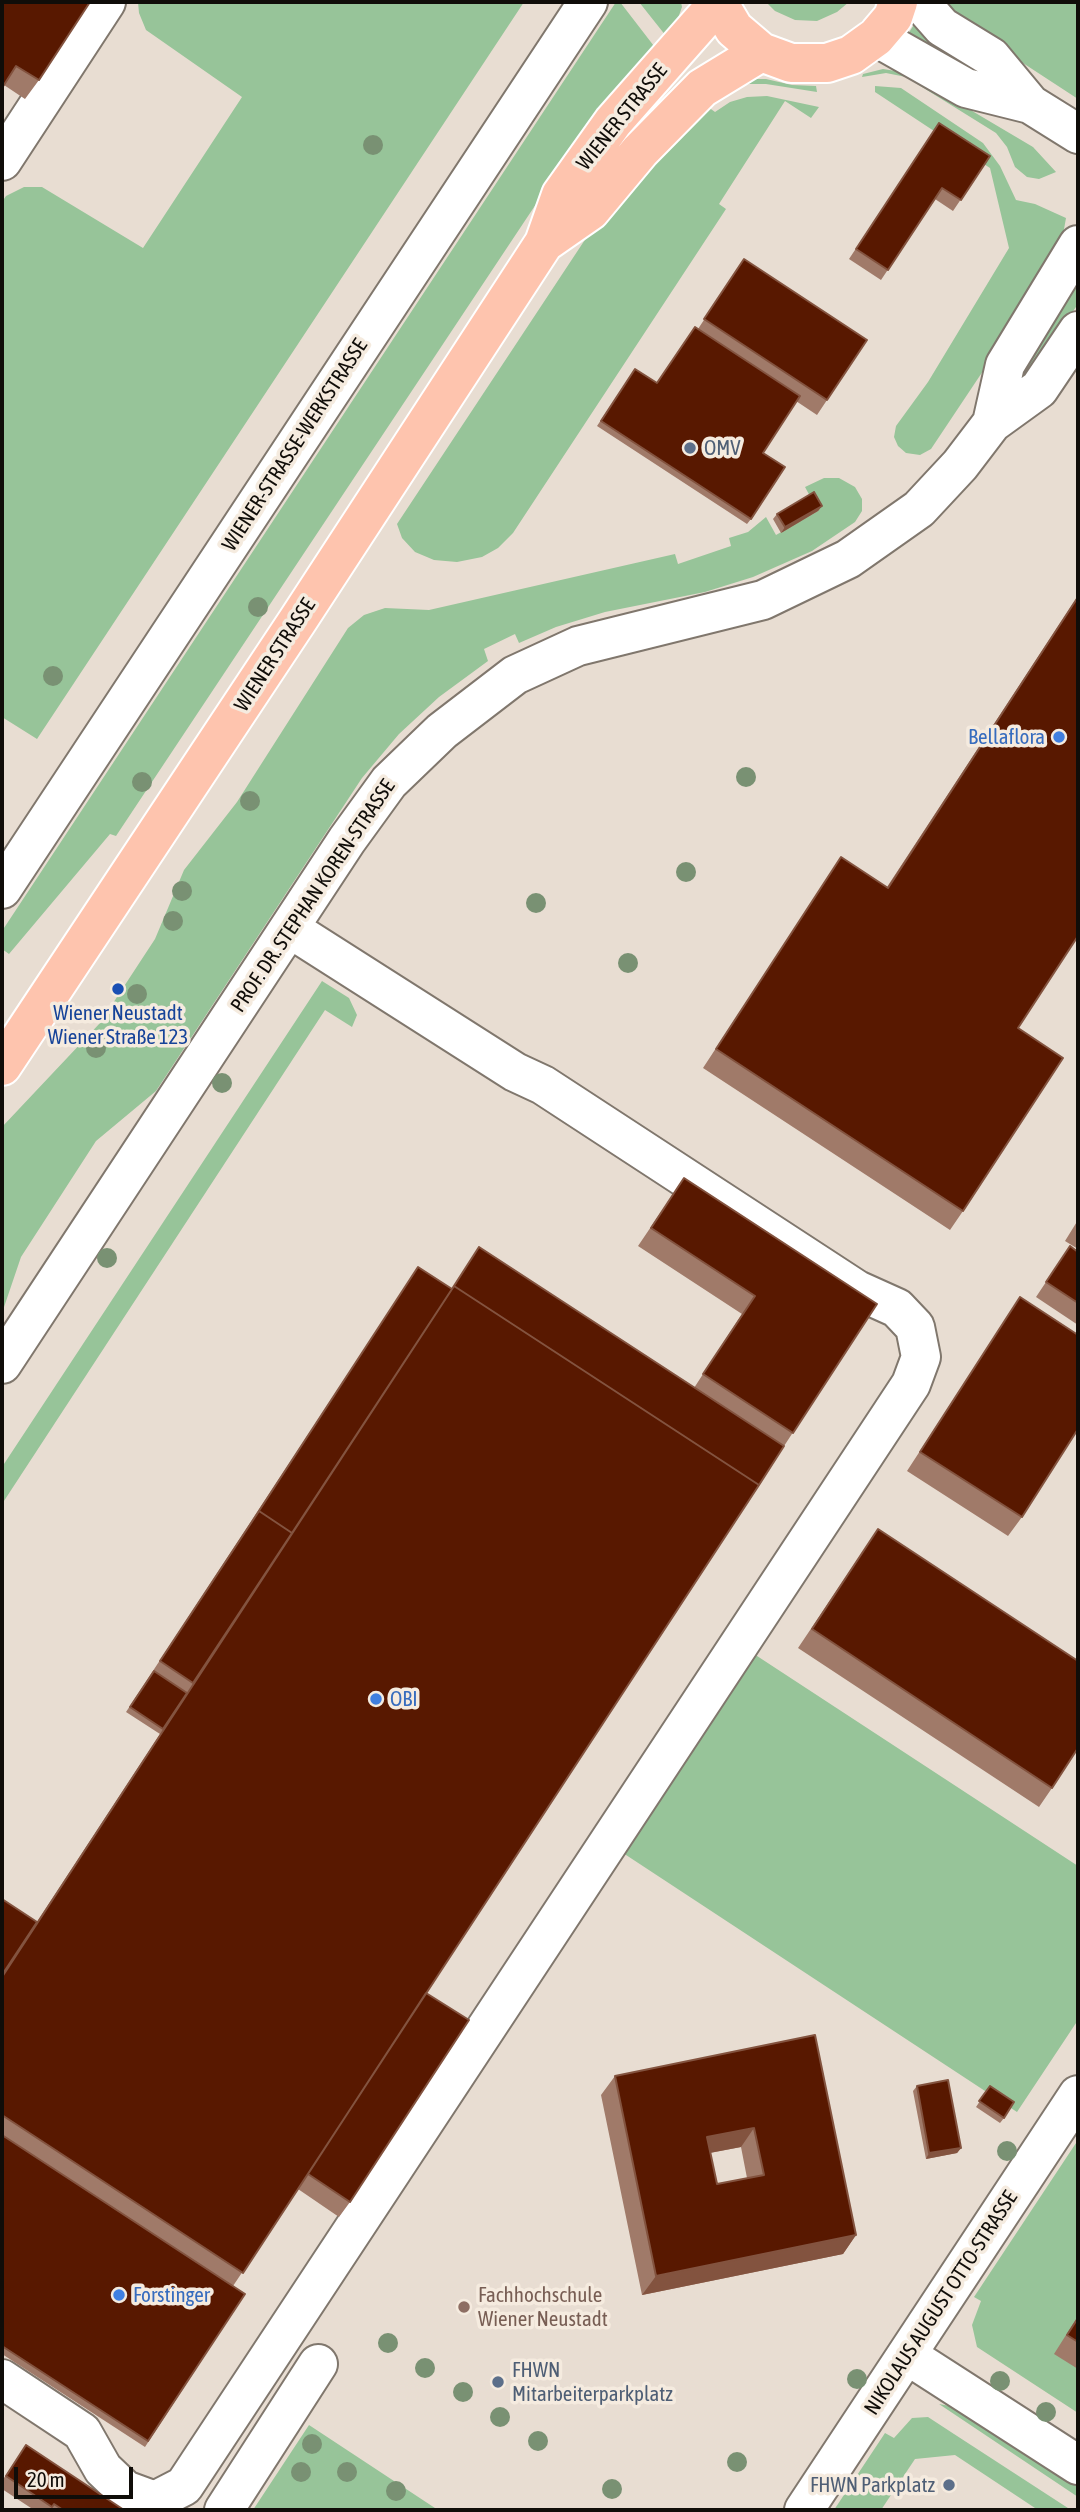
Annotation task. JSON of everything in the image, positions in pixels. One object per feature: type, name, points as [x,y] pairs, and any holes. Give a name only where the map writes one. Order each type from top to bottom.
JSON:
[{"type":"main road","points":[[718,2],[734,29],[761,52],[792,63],[827,63],[851,55],[876,37],[892,17],[898,2]]},
{"type":"main road","name":"WIENER STRASSE","points":[[2,1066],[544,243],[561,195],[613,122],[718,2]]},
{"type":"main road","name":"WIENER STRASSE","points":[[544,243],[590,211],[640,151],[702,88],[761,52]]},
{"type":"street","points":[[2,160],[106,2]]},
{"type":"street","name":"WIENER-STRASSE-WERKSTRASSE","points":[[2,889],[588,2]]},
{"type":"street","points":[[920,2],[942,27],[991,57],[1030,104]]},
{"type":"street","points":[[876,37],[967,88],[1030,104],[1078,134]]},
{"type":"street","name":"PROF. DR. STEPHAN KOREN-STRASSE","points":[[992,423],[1005,365],[1078,245]]},
{"type":"street","name":"PROF. DR. STEPHAN KOREN-STRASSE","points":[[2,1364],[289,928],[389,782],[442,731],[515,675],[578,646],[763,600],[848,559],[919,509],[960,465],[992,423],[1039,389],[1078,331]]},
{"type":"street","points":[[2,2379],[82,2432],[103,2469],[125,2490],[155,2501],[184,2486],[911,1384],[921,1357],[915,1327],[897,1308],[857,1290],[543,1085],[515,1072],[289,928]]},
{"type":"street","name":"NIKOLAUS AUGUST OTTO-STRASSE","points":[[804,2510],[1078,2095]]},
{"type":"street","points":[[907,2355],[1078,2465]]},
{"type":"street","points":[[224,2510],[318,2364]]},
{"type":"green space","points":[[138,2],[524,2],[37,739],[2,717],[2,202],[6,196],[24,187],[42,187],[143,248],[242,97],[146,30]]},
{"type":"green space","points":[[616,2],[620,2],[657,50],[556,174],[116,836],[110,834],[9,954],[2,949],[2,931]]},
{"type":"green space","points":[[639,2],[681,2],[677,21],[666,36]]},
{"type":"green space","points":[[766,2],[849,2],[837,12],[817,21],[795,20],[775,11]]},
{"type":"green space","points":[[941,2],[1078,4],[1078,99],[954,18]]},
{"type":"green space","points":[[917,20],[984,71],[981,76],[908,34]]},
{"type":"green space","points":[[883,69],[908,73],[1033,147],[1056,172],[1039,179],[1027,177],[1015,167],[1007,147],[996,133],[906,77],[886,73],[862,77],[863,74]]},
{"type":"green space","points":[[750,79],[816,86],[817,92],[766,84],[737,87]]},
{"type":"green space","points":[[875,86],[901,88],[983,143],[1000,166],[1016,200],[1035,204],[1066,218],[1063,235],[995,353],[931,449],[920,455],[906,453],[898,446],[894,437],[896,426],[928,382],[1009,248],[990,168],[875,92]]},
{"type":"green space","points":[[767,96],[819,107],[811,118],[785,101],[719,204],[726,209],[513,533],[498,548],[482,557],[457,562],[434,560],[415,552],[402,538],[397,524],[600,217],[704,104],[715,112],[730,102],[747,97]]},
{"type":"green space","points":[[1078,277],[1078,304],[1025,381],[1017,375]]},
{"type":"green space","points":[[824,478],[839,478],[855,487],[862,499],[862,511],[855,522],[812,551],[753,577],[705,592],[605,612],[556,627],[519,643],[515,634],[484,649],[488,661],[439,697],[399,734],[362,778],[156,1091],[96,1141],[21,1257],[2,1313],[2,1127],[100,1023],[155,939],[184,870],[237,802],[348,628],[364,615],[385,608],[429,610],[675,554],[678,564],[731,546],[729,538],[748,532],[766,517],[776,535],[818,511],[805,487]]},
{"type":"green space","points":[[322,981],[349,998],[357,1015],[352,1027],[325,1010],[2,1504],[2,1467]]},
{"type":"green space","points":[[754,1654],[1078,1866],[1078,2020],[1017,2112],[623,1853]]},
{"type":"green space","points":[[1078,2140],[1078,2413],[977,2347],[972,2325],[981,2301],[974,2297]]},
{"type":"green space","points":[[939,2404],[961,2408],[1078,2486],[1078,2497]]},
{"type":"green space","points":[[928,2417],[1071,2510],[1038,2510],[955,2455],[915,2459],[881,2510],[834,2510],[885,2433],[894,2438],[912,2418]]},
{"type":"green space","points":[[309,2425],[438,2510],[253,2510]]},
{"type":"building","points":[[2,2],[90,2],[39,80],[16,66],[2,88]]},
{"type":"building","points":[[939,123],[990,156],[961,200],[942,188],[888,270],[856,249]]},
{"type":"building","points":[[744,259],[867,340],[827,400],[704,319]]},
{"type":"building","points":[[695,327],[800,396],[763,453],[785,467],[751,519],[601,421],[635,369],[657,383]]},
{"type":"building","points":[[814,492],[822,506],[785,527],[777,514]]},
{"type":"building","points":[[1078,597],[1078,936],[1018,1028],[1063,1058],[963,1211],[716,1049],[841,857],[888,888]]},
{"type":"building","points":[[684,1178],[877,1304],[793,1433],[703,1374],[755,1296],[651,1228]]},
{"type":"building","points":[[1070,1246],[1078,1252],[1078,1303],[1046,1282]]},
{"type":"building","points":[[479,1247],[784,1446],[759,1485],[454,1286],[292,1533],[259,1511],[253,1520],[418,1267],[452,1289]]},
{"type":"building","points":[[454,1286],[759,1485],[243,2273],[2,2115],[2,1977]]},
{"type":"building","points":[[1020,1297],[1078,1335],[1078,1429],[1022,1517],[920,1452]]},
{"type":"building","points":[[259,1511],[292,1533],[193,1683],[160,1661]]},
{"type":"building","points":[[878,1529],[1078,1661],[1078,1748],[1052,1788],[812,1629]]},
{"type":"building","points":[[154,1671],[187,1693],[163,1729],[130,1707]]},
{"type":"building","points":[[2,1899],[37,1922],[2,1975]]},
{"type":"building","points":[[426,1993],[469,2020],[350,2202],[308,2174]]},
{"type":"building","points":[[815,2035],[856,2235],[656,2276],[615,2076]],"holes":[[[754,2128],[764,2175],[717,2184],[707,2137]]]},
{"type":"building","points":[[948,2080],[961,2148],[929,2153],[917,2086]]},
{"type":"building","points":[[990,2086],[1014,2102],[1004,2118],[979,2101]]},
{"type":"building","name":"Forstinger","points":[[2,2135],[245,2294],[148,2441],[2,2346]]},
{"type":"building","points":[[1078,2318],[1078,2342],[1067,2335]]},
{"type":"building","points":[[26,2445],[124,2510],[63,2510],[54,2504],[52,2507],[6,2476]]},
{"type":"place","name":"OMV","points":[[690,448]]},
{"type":"place","name":"Bellaflora","points":[[1059,737]]},
{"type":"place","name":"Wiener Neustadt Wiener Straße 123","points":[[118,989]]},
{"type":"place","name":"OBI","points":[[376,1699]]},
{"type":"place","name":"Forstinger","points":[[119,2295]]},
{"type":"place","name":"Fachhochschule Wiener Neustadt","points":[[464,2307]]},
{"type":"place","name":"FHWN Mitarbeiterparkplatz","points":[[498,2382]]},
{"type":"place","name":"FHWN Parkplatz","points":[[949,2485]]}]
